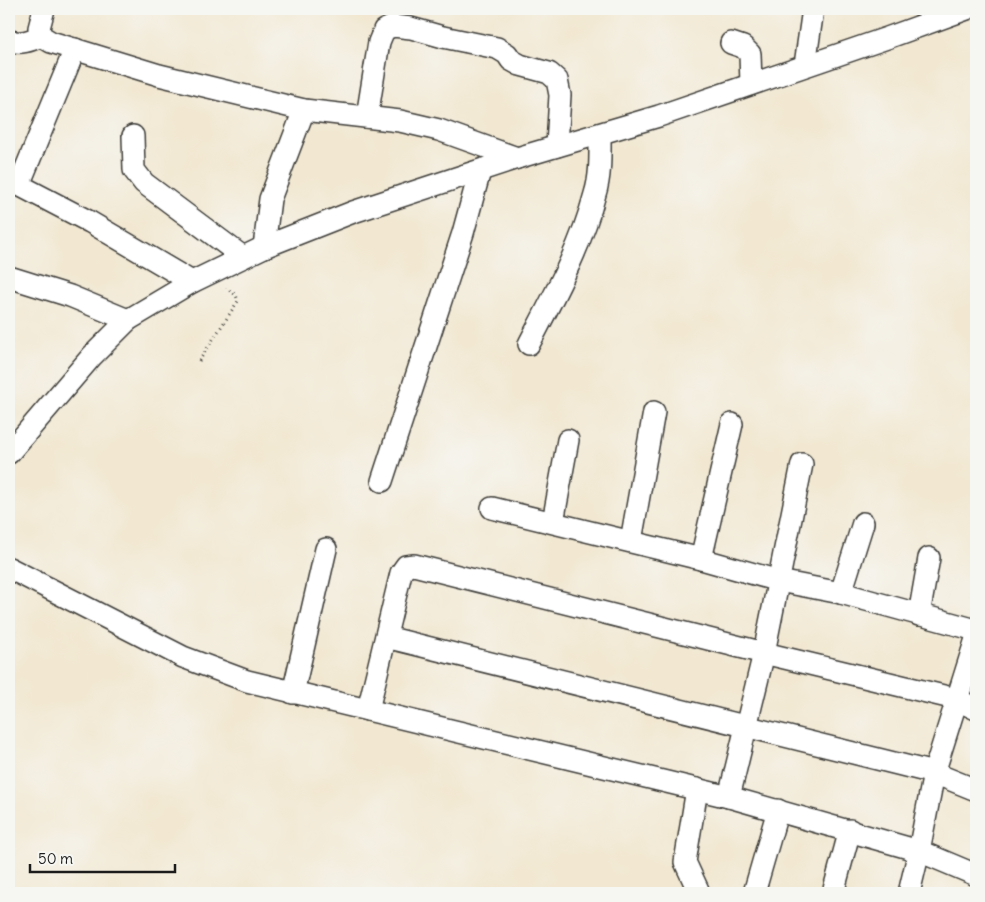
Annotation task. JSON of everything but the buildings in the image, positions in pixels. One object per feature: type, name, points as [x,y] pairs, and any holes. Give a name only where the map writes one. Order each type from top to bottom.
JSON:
[{"type":"street","points":[[44,9],[39,28],[41,36],[51,42],[158,75],[304,110],[400,120],[439,130],[517,158]]},
{"type":"street","points":[[805,65],[813,9]]},
{"type":"street","points":[[10,450],[92,356],[128,320],[200,278],[264,247],[352,212],[517,158],[600,134],[967,9]]},
{"type":"street","points":[[367,117],[379,42],[384,30],[393,26],[411,28],[443,37],[497,48],[520,65],[549,73],[557,80],[560,94],[556,146]]},
{"type":"street","points":[[9,41],[16,43],[28,42],[41,36]]},
{"type":"street","points":[[731,43],[743,47],[750,54],[751,84]]},
{"type":"street","points":[[75,49],[14,184],[200,278]]},
{"type":"street","points":[[264,247],[270,199],[304,110]]},
{"type":"street","points":[[529,344],[563,280],[596,194],[600,166],[600,134]]},
{"type":"street","points":[[133,136],[134,170],[144,183],[243,257]]},
{"type":"street","points":[[382,481],[463,233],[480,171]]},
{"type":"street","points":[[9,277],[70,296],[128,320]]},
{"type":"street","points":[[631,541],[654,412]]},
{"type":"street","points":[[701,559],[732,424]]},
{"type":"street","points":[[553,522],[568,440]]},
{"type":"street","points":[[729,796],[764,653],[802,464]]},
{"type":"street","points":[[492,508],[631,541],[780,580],[841,593],[976,630]]},
{"type":"street","points":[[841,593],[864,523]]},
{"type":"street","points":[[293,693],[326,549]]},
{"type":"street","points":[[919,615],[929,558]]},
{"type":"street","points":[[368,710],[401,573],[406,566],[414,565],[956,699],[976,709]]},
{"type":"street","points":[[9,568],[183,657],[247,681],[729,796],[919,851],[976,874]]},
{"type":"street","points":[[386,637],[934,773],[976,790]]},
{"type":"street","points":[[909,893],[934,773],[976,639]]},
{"type":"street","points":[[697,789],[685,862],[698,893]]},
{"type":"street","points":[[754,893],[778,810]]},
{"type":"street","points":[[833,893],[850,830]]},
{"type":"path","points":[[199,361],[238,301],[236,295],[200,278]]}]
